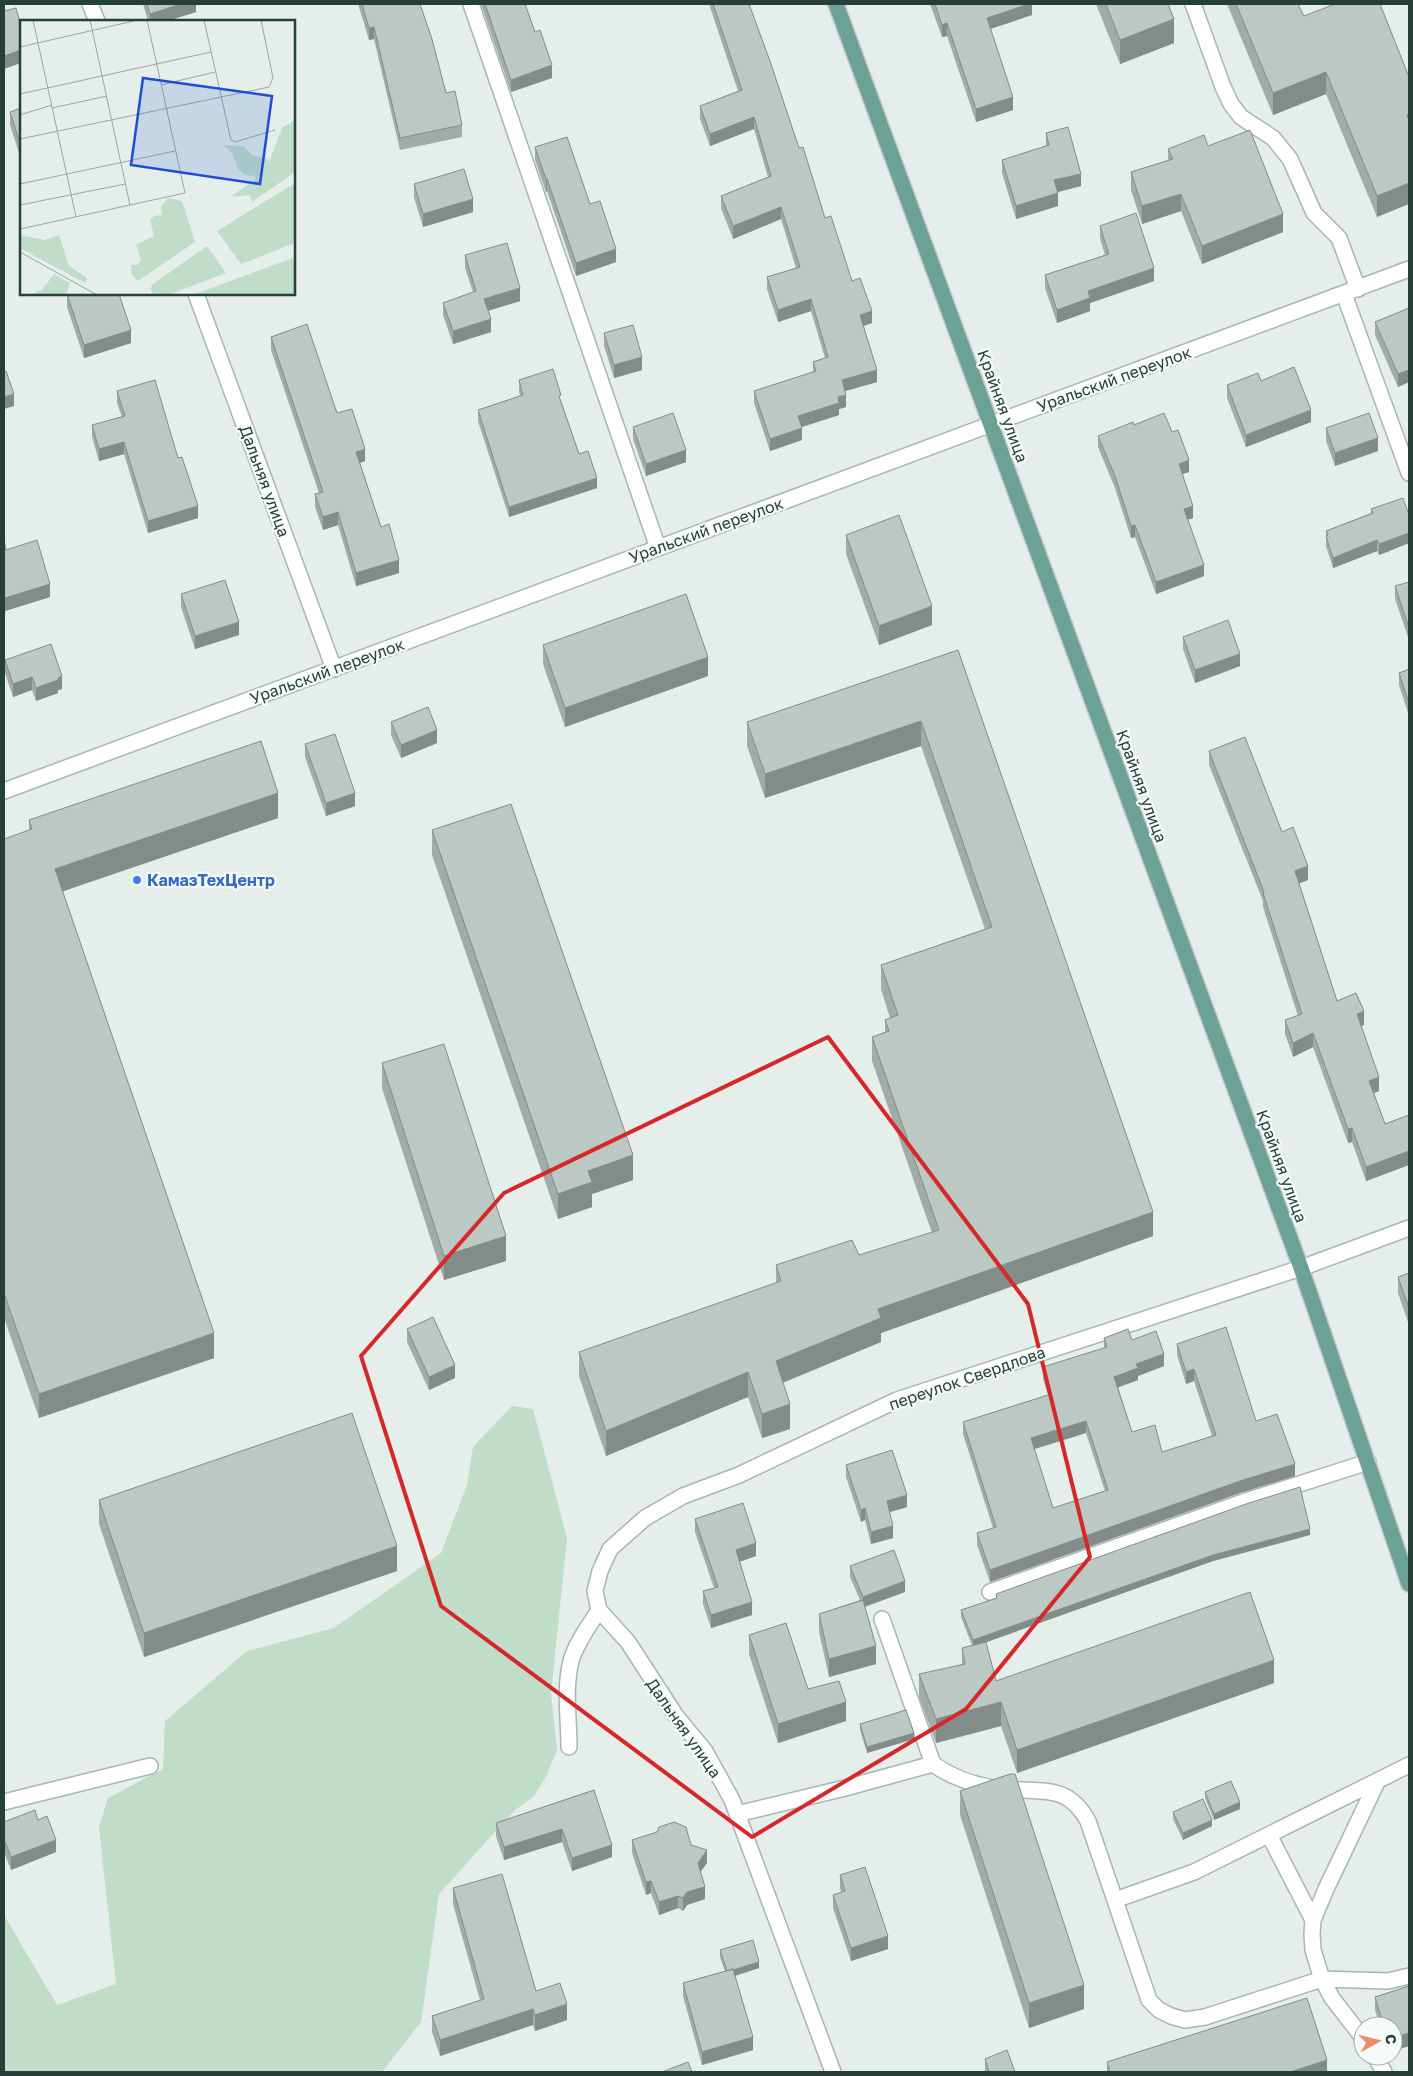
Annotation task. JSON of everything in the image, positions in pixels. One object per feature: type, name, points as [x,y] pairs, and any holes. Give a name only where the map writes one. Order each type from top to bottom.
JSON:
[{"type":"main road","name":"Крайняя улица","points":[[836,4],[1301,1268],[1409,1584]]},
{"type":"street","points":[[90,4],[97,20]]},
{"type":"street","points":[[471,4],[658,548]]},
{"type":"street","points":[[1193,4],[1231,104],[1241,117],[1273,138],[1290,159],[1314,214],[1339,238],[1351,291],[1409,473]]},
{"type":"street","name":"Уральский переулок","points":[[4,789],[334,669],[1409,270]]},
{"type":"street","name":"Дальняя улица","points":[[196,295],[334,669]]},
{"type":"street","name":"переулок Свердлова","points":[[599,1610],[595,1591],[600,1570],[610,1549],[645,1518],[683,1496],[739,1475],[897,1400],[1301,1268],[1409,1228]]},
{"type":"street","points":[[990,1592],[1243,1502],[1368,1462]]},
{"type":"street","points":[[569,1747],[567,1681],[572,1660],[580,1641],[599,1610]]},
{"type":"street","name":"Дальняя улица","points":[[599,1610],[628,1642],[676,1716],[705,1751],[732,1800],[833,2072]]},
{"type":"street","points":[[882,1619],[933,1764],[944,1772],[985,1786],[1050,1792],[1072,1799],[1081,1808],[1088,1821],[1149,2000],[1159,2010],[1185,2020],[1205,2016],[1322,1979],[1388,1982],[1409,1976]]},
{"type":"street","points":[[738,1814],[933,1764]]},
{"type":"street","points":[[1114,1900],[1194,1872],[1409,1765]]},
{"type":"street","points":[[4,1802],[150,1766]]},
{"type":"street","points":[[1353,2025],[1332,1998],[1322,1979],[1314,1950],[1313,1920],[1378,1780]]},
{"type":"street","points":[[1269,1834],[1313,1920]]},
{"type":"highlighted area","points":[[828,1037],[1028,1304],[1090,1557],[966,1709],[752,1837],[441,1606],[361,1356],[504,1193]]},
{"type":"green space","points":[[512,1406],[533,1409],[567,1538],[551,1694],[557,1750],[547,1775],[534,1796],[514,1811],[439,1894],[421,2022],[382,2072],[4,2072],[4,1915],[57,2005],[116,1984],[99,1827],[108,1798],[163,1769],[165,1721],[247,1651],[334,1628],[441,1553],[467,1485],[473,1447]]},
{"type":"building","points":[[147,4],[181,4],[150,14]]},
{"type":"building","points":[[362,4],[420,4],[432,39],[446,93],[455,91],[462,125],[400,138],[374,27],[369,28]]},
{"type":"building","points":[[485,4],[525,4],[535,32],[540,30],[552,65],[511,80]]},
{"type":"building","points":[[713,4],[749,4],[799,148],[803,147],[825,218],[831,216],[852,281],[860,278],[872,311],[860,315],[877,370],[842,380],[846,395],[838,397],[839,403],[798,416],[802,428],[770,439],[754,391],[816,371],[813,362],[828,357],[811,299],[778,310],[767,277],[800,267],[781,207],[733,226],[721,196],[771,176],[754,117],[710,134],[700,106],[742,90]]},
{"type":"building","points":[[935,4],[1029,4],[987,18],[1013,97],[976,109],[947,23],[942,25]]},
{"type":"building","points":[[1106,4],[1168,4],[1174,19],[1120,40]]},
{"type":"building","points":[[1236,4],[1298,4],[1304,16],[1335,4],[1380,4],[1409,77],[1409,114],[1407,115],[1409,121],[1409,183],[1377,196],[1326,72],[1273,93]]},
{"type":"building","points":[[16,8],[20,22],[20,50],[4,56],[4,11]]},
{"type":"building","points":[[20,108],[20,143],[10,112]]},
{"type":"building","points":[[1068,127],[1081,174],[1054,180],[1058,193],[1016,206],[1002,160],[1049,145],[1046,133]]},
{"type":"building","points":[[1250,130],[1283,214],[1202,246],[1181,194],[1142,206],[1131,172],[1173,159],[1168,149],[1204,135],[1208,146]]},
{"type":"building","points":[[567,137],[590,204],[600,201],[616,249],[576,263],[535,147]]},
{"type":"building","points":[[464,169],[473,199],[423,214],[414,184]]},
{"type":"building","points":[[1136,213],[1154,268],[1088,291],[1090,298],[1057,310],[1045,275],[1109,254],[1100,226]]},
{"type":"building","points":[[507,243],[520,288],[484,299],[491,319],[453,331],[443,303],[476,291],[465,255]]},
{"type":"building","points":[[67,295],[119,295],[131,330],[84,345]]},
{"type":"building","points":[[1409,308],[1409,370],[1398,374],[1375,322]]},
{"type":"building","points":[[307,324],[337,413],[352,409],[365,449],[356,452],[381,527],[389,524],[399,560],[356,573],[338,512],[323,517],[315,494],[323,492],[271,337]]},
{"type":"building","points":[[633,325],[642,357],[614,365],[604,333]]},
{"type":"building","points":[[1294,367],[1311,410],[1246,435],[1227,385],[1258,373],[1261,381]]},
{"type":"building","points":[[553,369],[561,395],[559,396],[579,454],[588,451],[597,478],[509,507],[478,410],[523,395],[519,380]]},
{"type":"building","points":[[6,371],[14,394],[4,397],[4,372]]},
{"type":"building","points":[[155,380],[178,458],[182,457],[198,506],[148,521],[124,442],[99,449],[92,425],[125,416],[117,391]]},
{"type":"building","points":[[673,413],[686,450],[646,464],[633,427]]},
{"type":"building","points":[[1164,413],[1172,432],[1178,430],[1189,460],[1179,464],[1193,506],[1184,509],[1204,565],[1156,582],[1135,525],[1131,526],[1115,476],[1098,436],[1133,422],[1134,425]]},
{"type":"building","points":[[1369,413],[1378,438],[1335,453],[1326,428]]},
{"type":"building","points":[[1403,498],[1409,515],[1409,533],[1379,544],[1377,540],[1333,558],[1326,531],[1373,513],[1371,509]]},
{"type":"building","points":[[899,515],[932,606],[879,626],[846,535]]},
{"type":"building","points":[[4,540],[6,550],[37,540],[50,584],[5,598]]},
{"type":"building","points":[[225,580],[239,622],[195,636],[181,594]]},
{"type":"building","points":[[1409,582],[1409,628],[1395,586]]},
{"type":"building","points":[[686,594],[708,657],[565,708],[543,645]]},
{"type":"building","points":[[1228,620],[1240,654],[1195,670],[1183,637]]},
{"type":"building","points":[[51,644],[62,676],[58,680],[36,688],[32,677],[13,684],[5,660]]},
{"type":"building","points":[[958,650],[1153,1212],[878,1309],[881,1318],[776,1361],[790,1404],[762,1414],[748,1372],[606,1431],[579,1352],[781,1281],[776,1265],[852,1240],[859,1255],[939,1230],[872,1037],[889,1031],[885,1020],[898,1015],[881,965],[992,927],[921,721],[765,774],[747,722]]},
{"type":"building","points":[[1409,669],[1409,703],[1399,673]]},
{"type":"building","points":[[428,707],[437,730],[401,745],[391,722]]},
{"type":"building","points":[[335,734],[355,793],[326,803],[305,744]]},
{"type":"building","points":[[1245,737],[1282,832],[1293,827],[1308,866],[1295,871],[1337,1001],[1356,993],[1364,1011],[1357,1014],[1379,1077],[1369,1081],[1385,1124],[1409,1115],[1409,1151],[1366,1167],[1352,1128],[1348,1129],[1313,1033],[1293,1043],[1285,1020],[1302,1014],[1264,892],[1209,751]]},
{"type":"building","points":[[261,741],[278,793],[55,869],[214,1333],[39,1394],[4,1293],[4,839],[32,829],[29,820]]},
{"type":"building","points":[[511,804],[633,1155],[588,1171],[592,1182],[558,1194],[432,830]]},
{"type":"building","points":[[444,1044],[506,1236],[444,1256],[382,1063]]},
{"type":"building","points":[[1409,1273],[1409,1308],[1398,1277]]},
{"type":"building","points":[[433,1317],[455,1365],[429,1377],[407,1329]]},
{"type":"building","points":[[1226,1327],[1256,1421],[1277,1414],[1295,1464],[1240,1481],[990,1570],[977,1533],[996,1527],[963,1422],[1051,1394],[1043,1367],[1107,1347],[1104,1338],[1128,1329],[1132,1340],[1156,1331],[1164,1354],[1136,1364],[1138,1368],[1114,1377],[1132,1432],[1155,1425],[1162,1452],[1216,1435],[1194,1369],[1186,1372],[1177,1344]],"holes":[[[1086,1421],[1108,1490],[1053,1508],[1031,1438]]]},
{"type":"building","points":[[352,1413],[397,1546],[144,1633],[99,1500]]},
{"type":"building","points":[[892,1450],[907,1495],[887,1501],[893,1526],[871,1532],[865,1508],[861,1510],[846,1465]]},
{"type":"building","points":[[1300,1487],[1310,1529],[1213,1555],[973,1640],[961,1610],[997,1598],[996,1594],[1246,1504]]},
{"type":"building","points":[[743,1503],[756,1543],[736,1550],[752,1602],[711,1615],[703,1591],[718,1587],[695,1519]]},
{"type":"building","points":[[894,1550],[905,1581],[863,1597],[850,1566]]},
{"type":"building","points":[[1250,1592],[1274,1660],[1017,1750],[1001,1702],[936,1719],[919,1674],[965,1664],[962,1648],[986,1642],[996,1681]]},
{"type":"building","points":[[863,1600],[876,1646],[829,1659],[819,1614]]},
{"type":"building","points":[[786,1623],[808,1689],[839,1681],[846,1702],[778,1724],[749,1635]]},
{"type":"building","points":[[906,1710],[914,1733],[867,1747],[860,1724]]},
{"type":"building","points":[[1015,1774],[1084,1985],[1029,2003],[960,1791]]},
{"type":"building","points":[[1231,1781],[1240,1802],[1214,1814],[1205,1792]]},
{"type":"building","points":[[594,1790],[612,1845],[572,1858],[562,1829],[504,1847],[496,1823]]},
{"type":"building","points":[[1203,1799],[1212,1820],[1183,1833],[1173,1812]]},
{"type":"building","points":[[35,1810],[38,1820],[47,1816],[56,1840],[11,1857],[4,1839],[4,1822]]},
{"type":"building","points":[[674,1822],[686,1827],[691,1845],[707,1850],[698,1863],[705,1887],[687,1892],[683,1898],[678,1896],[659,1902],[651,1881],[646,1882],[632,1840],[657,1832],[659,1827]]},
{"type":"building","points":[[865,1867],[888,1936],[851,1948],[833,1895],[845,1891],[840,1875]]},
{"type":"building","points":[[502,1874],[536,1991],[560,1983],[567,2004],[535,2015],[533,2009],[440,2040],[432,2016],[484,1999],[453,1888]]},
{"type":"building","points":[[753,1940],[759,1962],[727,1971],[720,1950]]},
{"type":"building","points":[[733,1969],[753,2037],[702,2052],[683,1983]]},
{"type":"building","points":[[1409,1986],[1409,2033],[1403,2035],[1403,2016],[1381,2016],[1375,1997]]},
{"type":"building","points":[[1307,1998],[1327,2060],[1290,2072],[1110,2072],[1107,2062]]},
{"type":"building","points":[[1007,2050],[1015,2072],[989,2072],[985,2059]]},
{"type":"building","points":[[688,2062],[692,2072],[662,2072]]},
{"type":"place","name":"КамазТехЦентр","points":[[137,880]]}]
